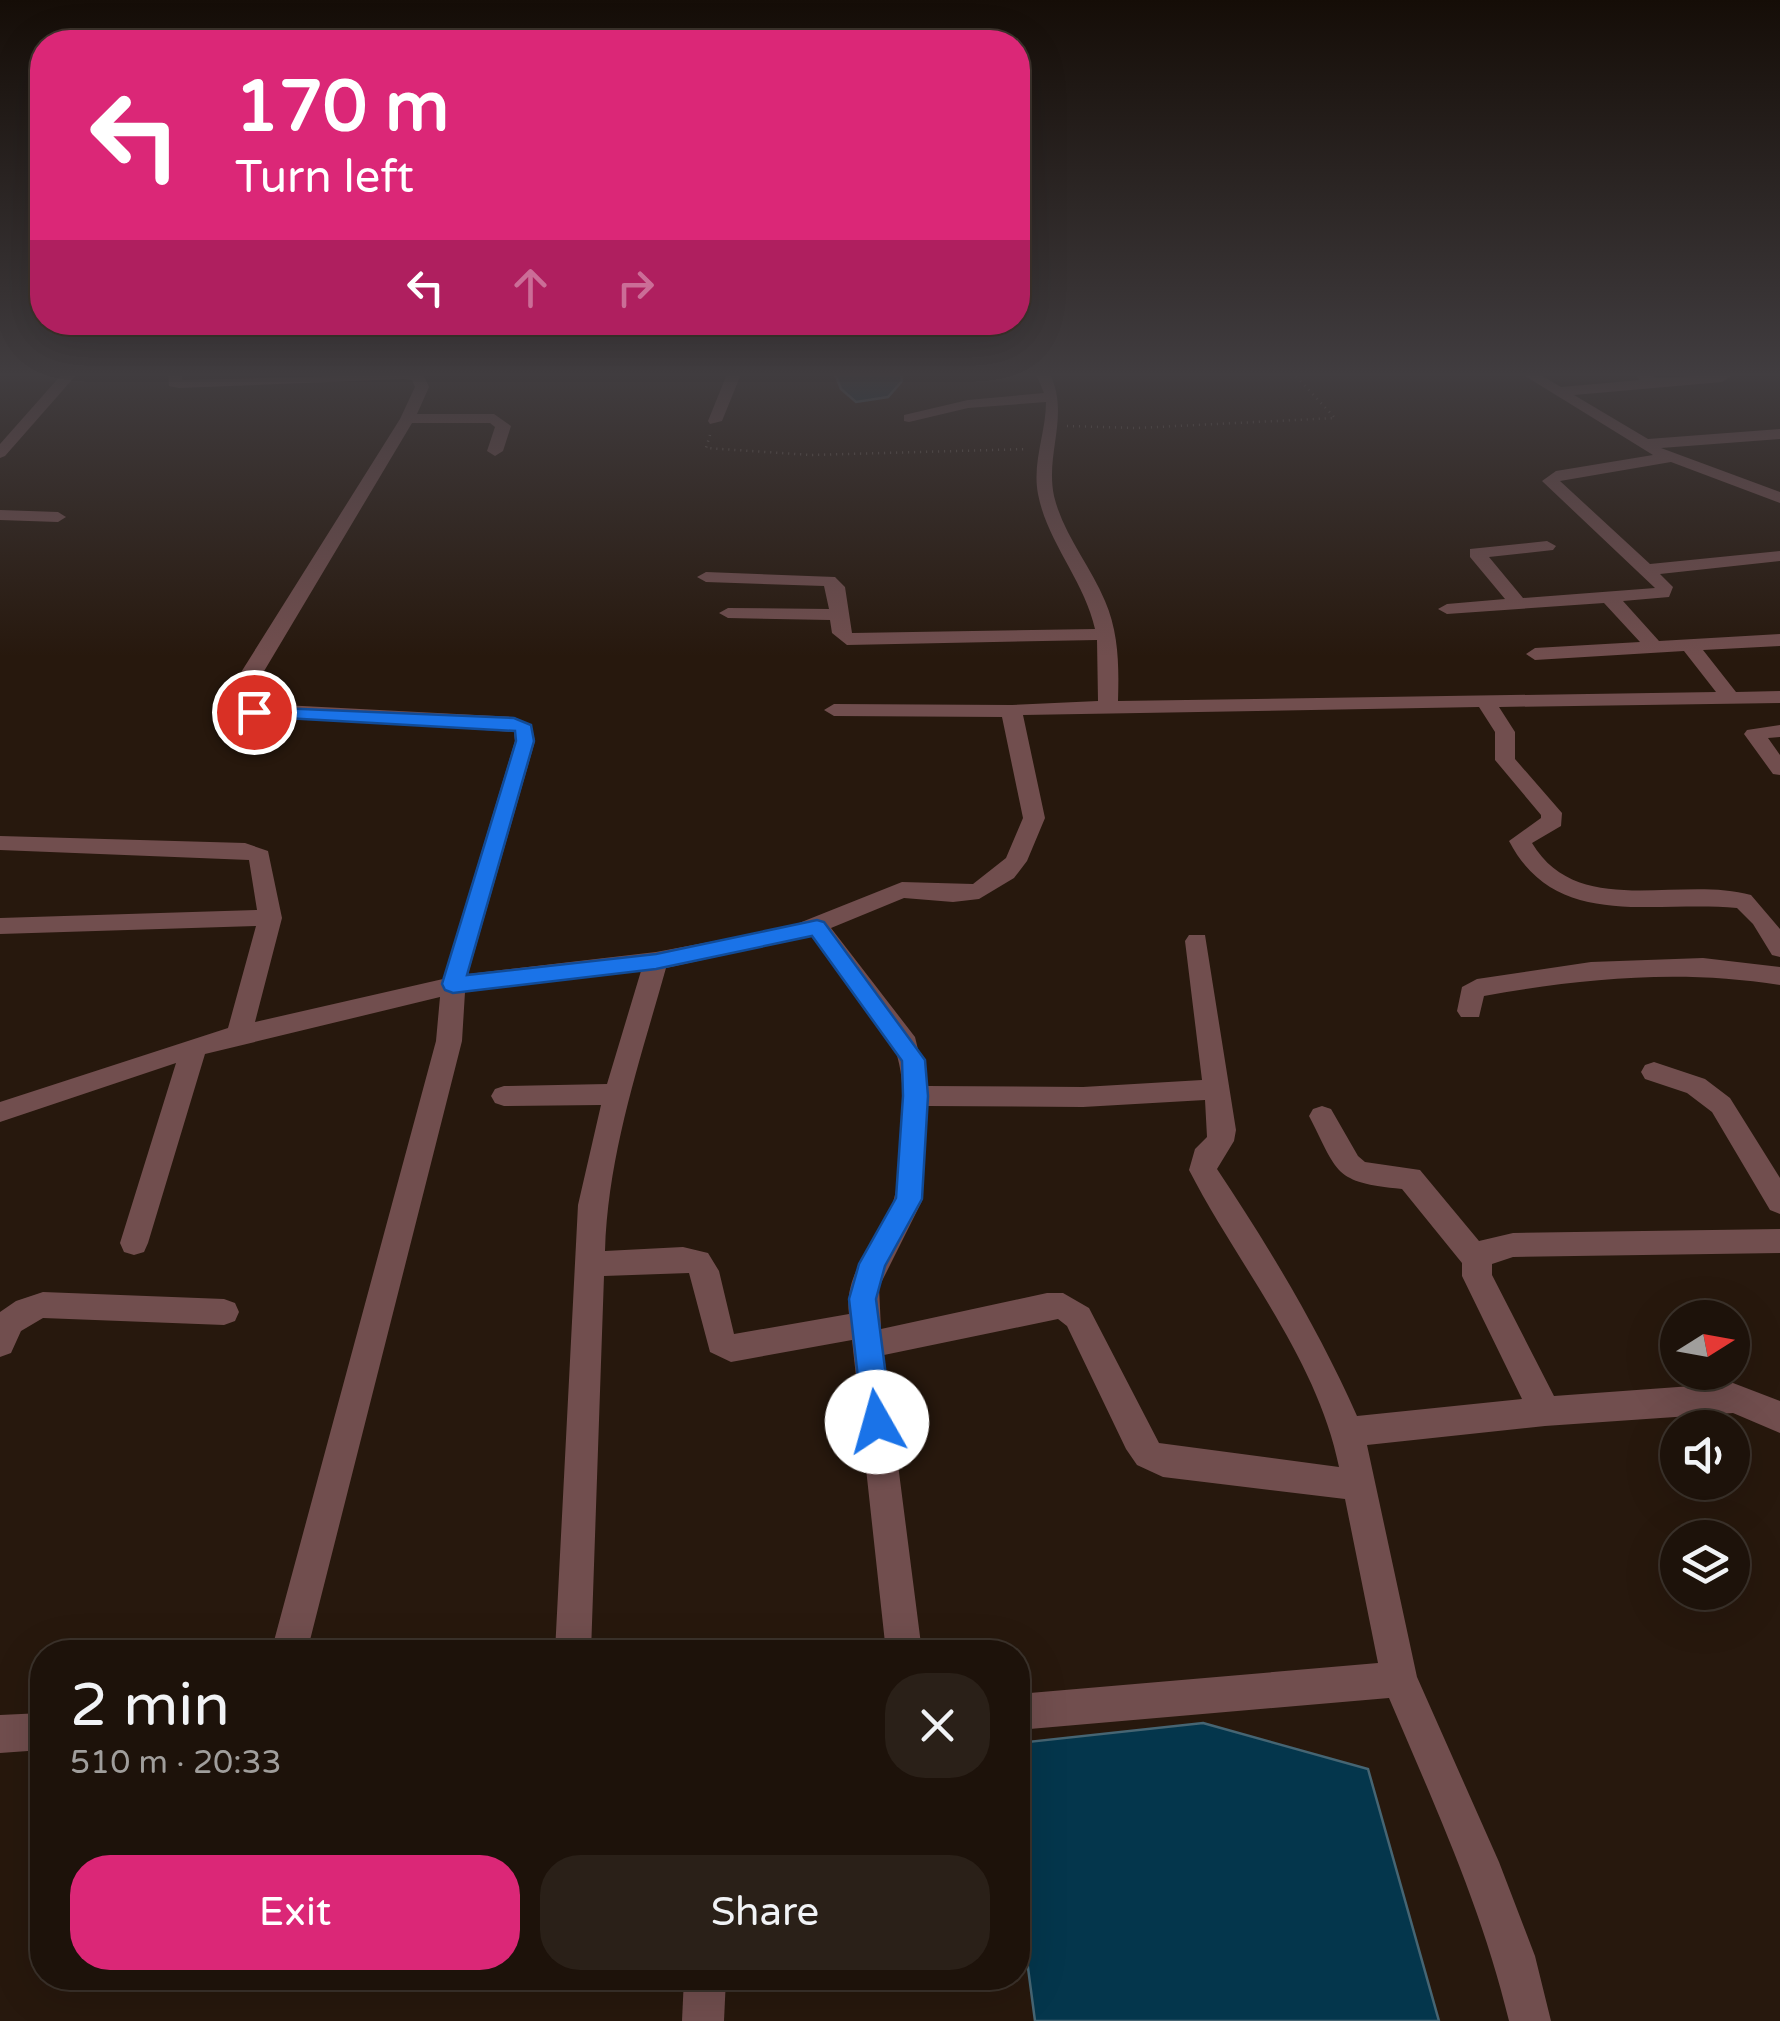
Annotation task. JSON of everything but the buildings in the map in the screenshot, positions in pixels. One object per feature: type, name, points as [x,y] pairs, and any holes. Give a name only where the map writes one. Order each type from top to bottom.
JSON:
[{"type":"street","points":[[291,1640],[450,1042],[453,984],[525,741],[524,729],[514,723],[237,710],[234,703],[377,468]]},
{"type":"street","points":[[1047,468],[1044,484],[1060,534],[1096,600],[1109,663],[1108,708]]},
{"type":"street","points":[[1447,609],[1663,593],[1664,586],[1550,481],[1556,476],[1603,468]]},
{"type":"street","points":[[1702,468],[1780,498]]},
{"type":"street","points":[[0,515],[58,517]]},
{"type":"street","points":[[1519,604],[1476,554],[1546,546]]},
{"type":"street","points":[[1646,570],[1780,556]]},
{"type":"street","points":[[706,577],[829,581],[836,587],[841,633],[860,640],[1104,634]]},
{"type":"street","points":[[1610,598],[1654,648]]},
{"type":"street","points":[[728,613],[839,614]]},
{"type":"street","points":[[1535,654],[1780,640]]},
{"type":"street","points":[[1690,646],[1730,698]]},
{"type":"street","points":[[834,710],[1014,711],[1780,698]]},
{"type":"street","points":[[1486,703],[1508,740],[1505,760],[1552,813],[1554,821],[1520,841],[1548,877],[1561,886],[1588,893],[1742,901],[1761,918],[1780,949]]},
{"type":"street","points":[[0,1112],[194,1046],[453,984],[656,962],[817,927],[902,890],[967,894],[979,891],[1016,862],[1034,818],[1011,719],[1014,711]]},
{"type":"street","points":[[1780,731],[1754,734],[1780,769]]},
{"type":"street","points":[[0,843],[245,850],[260,856],[270,918],[239,1035]]},
{"type":"street","points":[[0,926],[270,918]]},
{"type":"street","points":[[817,927],[906,1044],[913,1060],[916,1096],[909,1199],[865,1280],[867,1334],[903,1640]]},
{"type":"street","points":[[1197,940],[1222,1130],[1220,1141],[1204,1156],[1203,1170],[1252,1248],[1328,1386],[1348,1432],[1399,1680],[1479,1862],[1514,1956],[1530,2021]]},
{"type":"street","points":[[573,1640],[592,1206],[618,1094],[656,962]]},
{"type":"street","points":[[1470,1011],[1470,994],[1477,988],[1560,973],[1712,964],[1780,976]]},
{"type":"street","points":[[134,1243],[194,1046]]},
{"type":"street","points":[[1654,1072],[1696,1086],[1721,1105],[1780,1202]]},
{"type":"street","points":[[916,1096],[1083,1097],[1216,1089]]},
{"type":"street","points":[[504,1096],[618,1094]]},
{"type":"street","points":[[1322,1116],[1348,1164],[1358,1172],[1410,1178],[1477,1259],[1476,1276],[1545,1411]]},
{"type":"street","points":[[1477,1259],[1490,1249],[1513,1245],[1780,1241]]},
{"type":"street","points":[[590,1264],[683,1259],[698,1262],[704,1271],[722,1342],[732,1348],[867,1334],[1063,1306],[1078,1317],[1136,1438],[1148,1454],[1163,1460],[1359,1486]]},
{"type":"street","points":[[0,1343],[6,1322],[21,1310],[43,1305],[224,1312]]},
{"type":"street","points":[[1348,1432],[1545,1411],[1734,1398],[1757,1404],[1780,1418]]},
{"type":"street","points":[[1030,1711],[1399,1680]]},
{"type":"street","points":[[0,1734],[30,1733]]},
{"type":"street","points":[[704,2021],[705,1990]]},
{"type":"water","points":[[1203,1723],[1368,1769],[1439,2021],[1035,2021],[1030,1983],[1030,1742]]},
{"type":"route","points":[[254,712],[499,722],[514,723],[524,729],[525,741],[453,984],[656,962],[817,927],[906,1044],[913,1060],[916,1096],[909,1199],[872,1264],[862,1299],[877,1422]]}]
